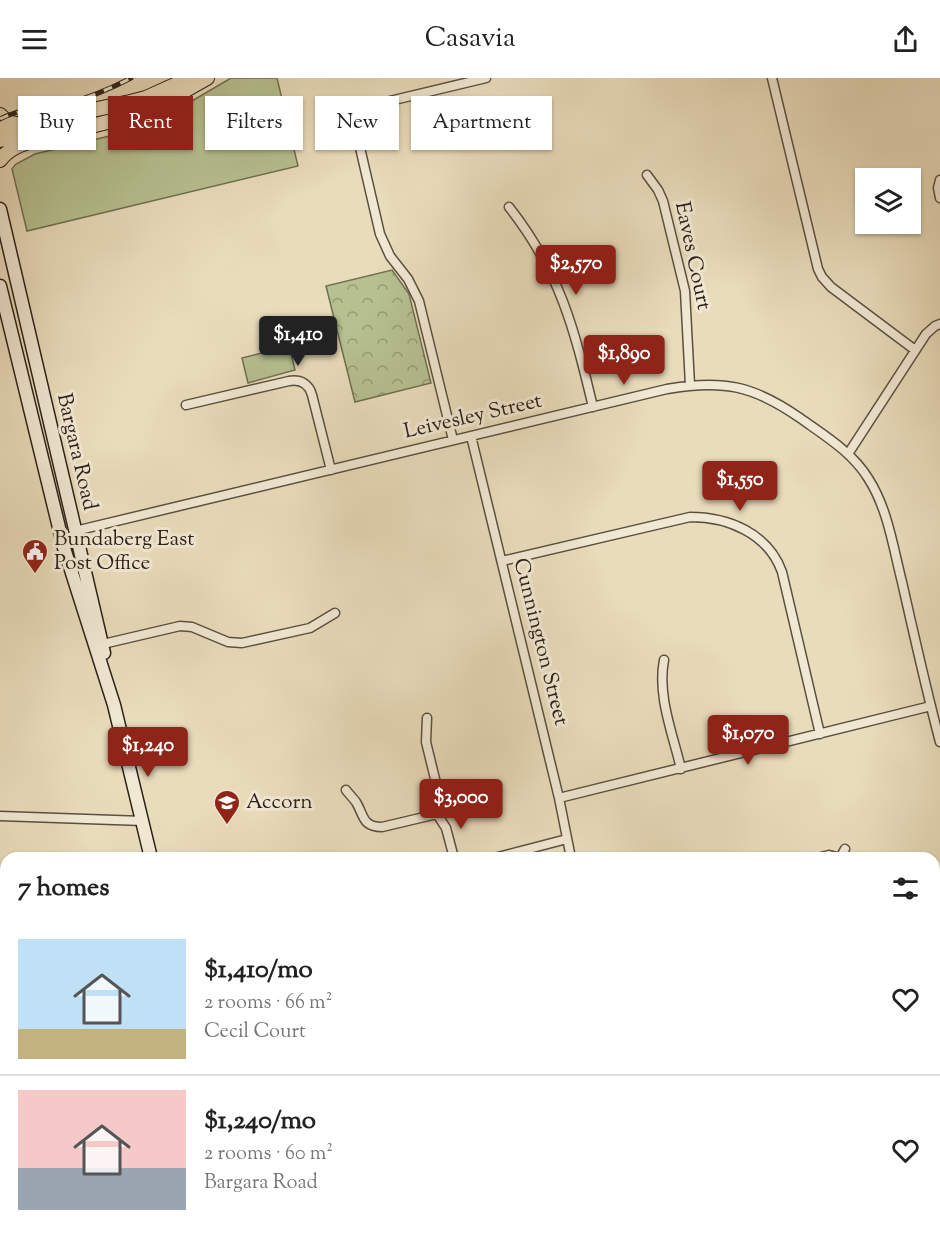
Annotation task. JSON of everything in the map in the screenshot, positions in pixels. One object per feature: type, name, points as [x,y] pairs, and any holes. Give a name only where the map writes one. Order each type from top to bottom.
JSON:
[{"type":"main road","points":[[96,109],[146,98],[190,78]]},
{"type":"main road","points":[[96,125],[124,118],[153,107],[207,78]]},
{"type":"main road","points":[[0,115],[8,122],[18,124]]},
{"type":"main road","points":[[0,130],[18,126]]},
{"type":"main road","points":[[0,140],[18,136]]},
{"type":"main road","points":[[0,160],[7,152],[18,146]]},
{"type":"main road","name":"Bargara Road","points":[[0,209],[99,644],[150,852]]},
{"type":"main road","name":"Bargara Road","points":[[0,286],[60,535],[99,644]]},
{"type":"main road","points":[[60,535],[75,531]]},
{"type":"street","points":[[453,440],[419,301],[408,279],[390,256],[380,234],[356,132],[354,114],[369,106],[486,78]]},
{"type":"street","points":[[772,78],[818,269],[822,277],[831,287],[915,351]]},
{"type":"street","name":"Eaves Court","points":[[647,175],[663,201],[685,291],[690,386]]},
{"type":"street","points":[[939,175],[940,198]]},
{"type":"street","points":[[510,207],[540,250],[557,283],[574,332],[593,407]]},
{"type":"street","points":[[848,454],[915,351],[930,330],[940,324]]},
{"type":"street","points":[[186,405],[289,381],[304,382],[312,395],[331,470]]},
{"type":"street","name":"Leivesley Street","points":[[75,531],[667,389],[690,386],[725,386],[758,393],[780,404],[848,454],[870,480],[887,520],[940,742]]},
{"type":"street","name":"Cunnington Street","points":[[471,436],[559,798],[570,852]]},
{"type":"street","points":[[502,561],[690,517],[720,519],[747,530],[772,553],[782,572],[820,734]]},
{"type":"street","points":[[99,644],[180,626],[192,627],[228,642],[242,643],[310,628],[335,613]]},
{"type":"street","points":[[664,660],[661,675],[662,689],[681,769]]},
{"type":"street","points":[[559,798],[931,706]]},
{"type":"street","points":[[427,718],[426,742],[437,787],[436,814],[446,828],[452,852]]},
{"type":"street","points":[[346,790],[355,801],[364,821],[372,826],[382,827],[436,814]]},
{"type":"street","points":[[0,816],[143,821]]},
{"type":"street","points":[[517,852],[567,839]]},
{"type":"green space","points":[[231,78],[277,78],[281,96],[205,96],[205,150],[294,150],[298,166],[27,231],[12,169],[16,164],[35,154],[52,150],[96,150],[96,139],[108,136],[108,150],[193,150],[193,100]]},
{"type":"green space","points":[[392,270],[409,294],[431,383],[355,402],[326,286]]},
{"type":"green space","points":[[289,346],[295,370],[248,383],[242,358]]},
{"type":"railway","points":[[0,119],[25,110],[77,101],[131,78]]},
{"type":"place","name":"Bundaberg East Post Office","points":[[35,575]]},
{"type":"place","name":"Accorn","points":[[227,826]]}]
